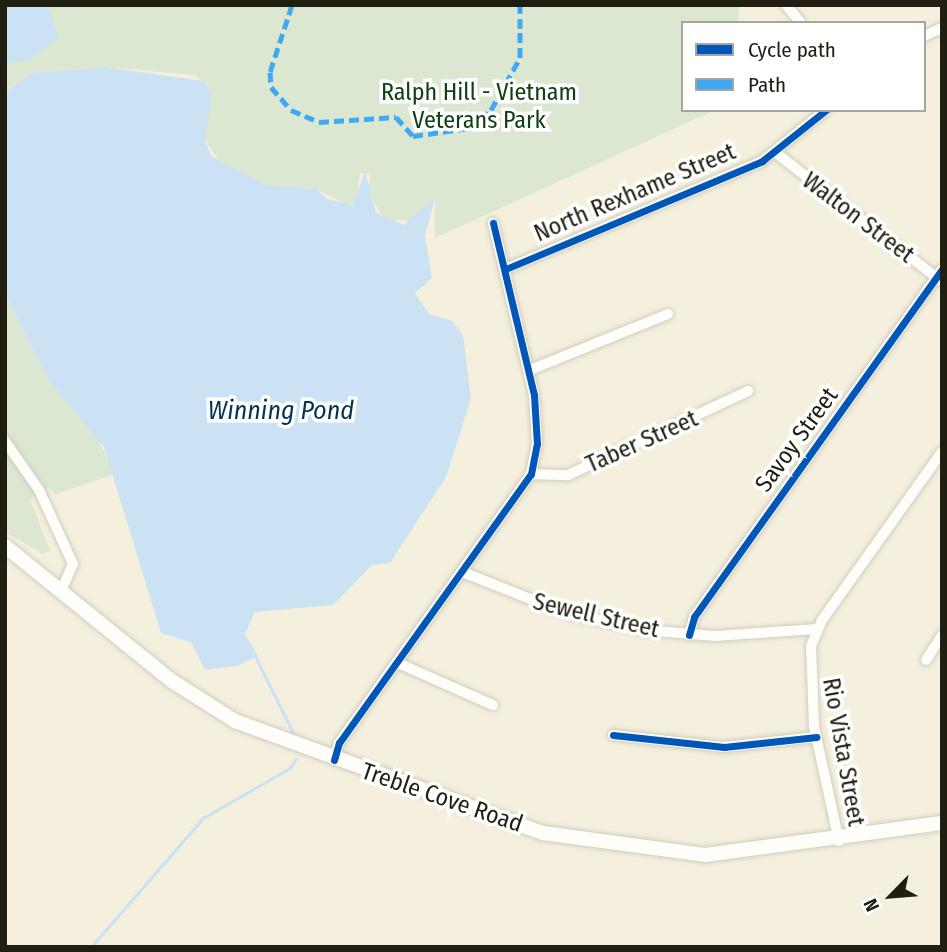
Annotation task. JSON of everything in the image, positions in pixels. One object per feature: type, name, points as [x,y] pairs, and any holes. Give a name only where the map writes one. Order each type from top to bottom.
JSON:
[{"type":"main road","name":"Treble Cove Road","points":[[5,546],[62,586],[196,698],[253,730],[524,827],[603,845],[716,855],[839,841],[942,823]]},
{"type":"street","points":[[786,5],[799,21]]},
{"type":"street","name":"North Rexhame Street","points":[[508,268],[776,153],[824,112]]},
{"type":"street","name":"Walton Street","points":[[776,153],[940,276]]},
{"type":"street","points":[[334,760],[339,743],[465,573],[531,474],[537,433],[530,370],[508,268],[493,223]]},
{"type":"street","name":"Savoy Street","points":[[689,635],[694,617],[940,276]]},
{"type":"street","points":[[530,370],[668,314]]},
{"type":"street","name":"Taber Street","points":[[531,474],[568,475],[748,391]]},
{"type":"street","points":[[5,441],[39,490],[73,564],[62,586]]},
{"type":"street","name":"Rio Vista Street","points":[[839,841],[816,737],[809,666],[817,629],[942,452]]},
{"type":"street","name":"Sewell Street","points":[[465,573],[576,616],[689,635],[817,629]]},
{"type":"street","points":[[926,660],[942,635]]},
{"type":"street","points":[[398,663],[493,705]]},
{"type":"street","points":[[614,735],[724,747],[816,737]]},
{"type":"green space","name":"Ralph Hill - Vietnam Veterans Park","points":[[5,5],[739,5],[738,21],[681,21],[681,112],[711,112],[435,238],[435,198],[416,221],[384,220],[369,193],[370,174],[360,173],[357,200],[348,205],[316,189],[266,185],[222,165],[205,140],[207,84],[194,75],[105,67],[29,73],[5,93]]},
{"type":"green space","points":[[5,295],[47,378],[97,437],[115,474],[56,494],[49,488],[30,499],[50,551],[43,554],[5,532]]},
{"type":"water","points":[[5,5],[47,5],[59,37],[30,59],[5,65]]},
{"type":"water","name":"Winning Pond","points":[[105,67],[204,81],[212,96],[205,140],[211,156],[266,185],[317,189],[327,199],[353,205],[365,171],[376,213],[404,225],[435,198],[425,236],[432,278],[415,293],[429,314],[452,321],[463,335],[471,399],[446,477],[390,563],[372,565],[333,605],[255,612],[245,634],[258,656],[237,666],[205,670],[191,642],[161,633],[104,447],[47,378],[5,295],[5,93],[30,73]]},
{"type":"waterway","points":[[255,655],[295,736]]},
{"type":"waterway","points":[[91,947],[203,818],[290,768],[296,759]]},
{"type":"marked path","points":[[292,5],[270,72],[271,87],[291,110],[319,122],[396,117],[413,136],[469,128],[491,110],[520,58],[520,5]]},
{"type":"cycle path","points":[[508,268],[762,161],[823,112]]},
{"type":"cycle path","points":[[334,760],[339,743],[531,474],[537,444],[534,395],[493,223]]},
{"type":"cycle path","points":[[689,635],[694,617],[942,269]]},
{"type":"cycle path","points":[[613,735],[724,747],[816,737]]}]
